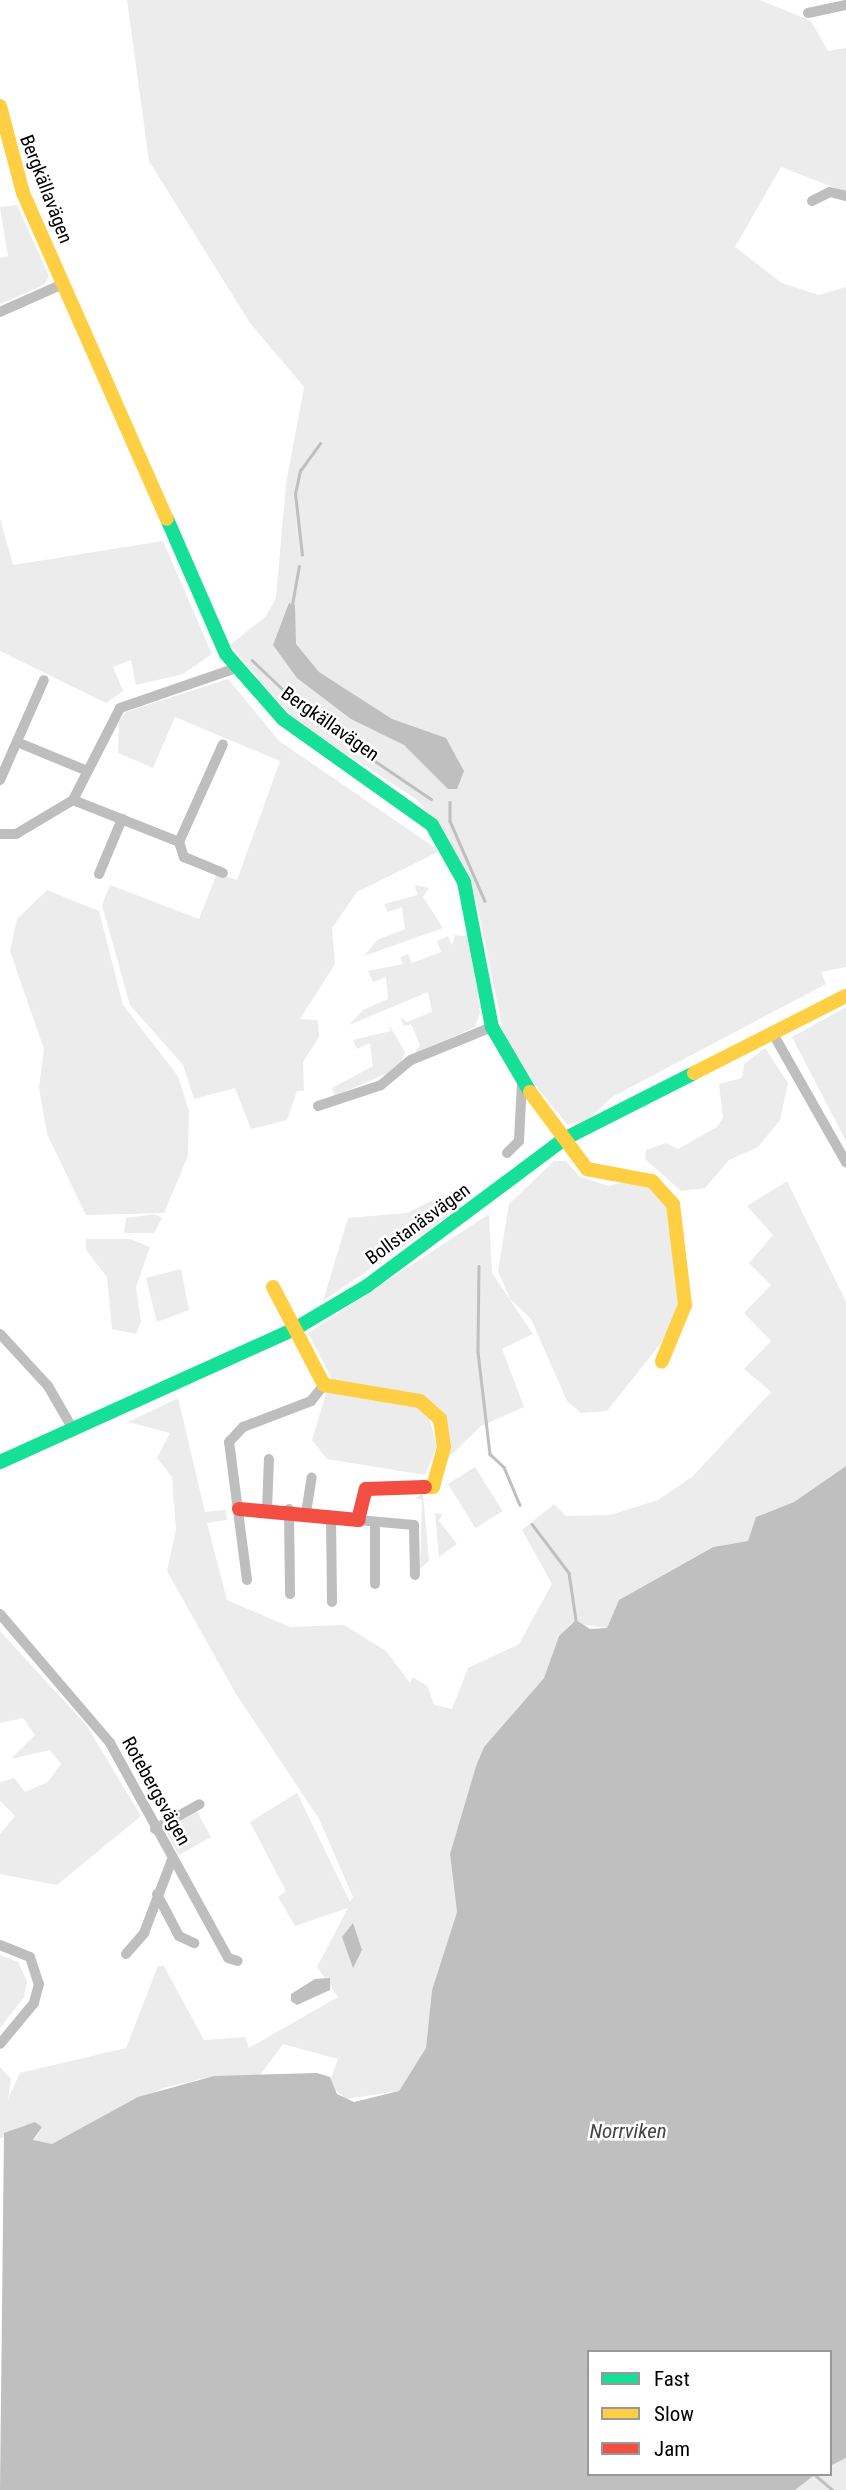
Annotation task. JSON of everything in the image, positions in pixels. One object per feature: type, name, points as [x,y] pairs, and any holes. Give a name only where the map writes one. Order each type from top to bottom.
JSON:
[{"type":"street","points":[[813,0],[808,13],[846,5]]},
{"type":"street","name":"Bergkällavägen","points":[[0,106],[17,177],[236,668],[282,719],[415,807],[448,847],[471,904],[492,1027],[522,1081],[564,1139],[594,1173],[652,1181],[673,1204],[685,1305],[662,1361]]},
{"type":"street","points":[[812,201],[830,192],[846,196]]},
{"type":"street","points":[[0,312],[63,284]]},
{"type":"street","points":[[0,834],[16,834],[73,800],[85,770],[120,708],[236,668]]},
{"type":"street","points":[[0,780],[44,680]]},
{"type":"street","points":[[17,742],[85,770]]},
{"type":"street","points":[[223,744],[179,842],[184,857],[223,873]]},
{"type":"street","points":[[73,800],[179,842]]},
{"type":"street","points":[[99,874],[122,819]]},
{"type":"street","name":"Bollstanäsvägen","points":[[0,1462],[74,1431],[293,1330],[377,1278],[564,1139],[846,996]]},
{"type":"street","points":[[318,1106],[381,1085],[411,1060],[492,1027]]},
{"type":"street","points":[[772,1032],[846,1162]]},
{"type":"street","points":[[507,1153],[519,1141],[522,1081]]},
{"type":"street","points":[[273,1287],[293,1330],[324,1385]]},
{"type":"street","points":[[0,1334],[48,1386],[74,1431]]},
{"type":"street","points":[[324,1385],[407,1397],[435,1413],[444,1447],[433,1487],[366,1489],[358,1520]]},
{"type":"street","points":[[247,1580],[239,1509],[228,1453],[231,1436],[311,1401],[324,1385]]},
{"type":"street","points":[[267,1510],[269,1459]]},
{"type":"street","points":[[306,1513],[312,1477]]},
{"type":"street","points":[[239,1509],[289,1509],[331,1518],[414,1525],[415,1575]]},
{"type":"street","points":[[289,1509],[290,1594]]},
{"type":"street","points":[[331,1518],[332,1602]]},
{"type":"street","points":[[374,1522],[375,1584]]},
{"type":"street","name":"Rotebergsvägen","points":[[0,1614],[110,1743],[228,1958],[238,1961]]},
{"type":"street","points":[[155,1829],[201,1804]]},
{"type":"street","points":[[126,1954],[144,1933],[173,1857]]},
{"type":"street","points":[[157,1894],[179,1936],[194,1944]]},
{"type":"street","points":[[0,1945],[30,1957],[38,1984],[34,2003],[0,2044]]},
{"type":"shaded area","points":[[127,0],[760,0],[811,21],[828,51],[846,48],[846,192],[781,167],[735,247],[782,283],[819,295],[846,287],[846,967],[821,972],[826,984],[612,1097],[587,1121],[567,1124],[521,1068],[504,1036],[477,904],[439,826],[416,799],[294,720],[230,645],[266,616],[276,598],[286,484],[304,387],[250,323],[149,161]]},
{"type":"shaded area","points":[[17,205],[49,276],[44,285],[0,304],[0,258],[8,256],[0,207]]},
{"type":"shaded area","points":[[0,518],[13,565],[163,541],[212,654],[183,674],[136,685],[131,660],[113,667],[123,691],[106,703],[0,651]]},
{"type":"shaded area","points":[[228,679],[279,741],[440,851],[357,892],[332,928],[335,964],[300,1019],[318,1020],[319,1037],[303,1062],[304,1091],[297,1091],[287,1120],[251,1129],[235,1088],[194,1099],[183,1065],[130,1005],[102,905],[110,885],[199,919],[217,873],[237,880],[280,761],[175,717],[153,768],[118,753],[119,721],[126,712]]},
{"type":"shaded area","points":[[414,885],[429,888],[423,897],[443,928],[364,956],[377,940],[405,929],[402,907],[388,912],[384,904],[418,895]]},
{"type":"shaded area","points":[[47,890],[99,911],[123,1005],[178,1076],[189,1111],[188,1156],[164,1213],[86,1215],[47,1134],[39,1088],[44,1049],[10,951],[17,919]]},
{"type":"shaded area","points":[[455,935],[467,936],[470,946],[480,1013],[475,1027],[414,1054],[420,1045],[411,1024],[404,1026],[400,1017],[407,1022],[432,1012],[428,992],[349,1025],[363,1010],[388,999],[386,977],[373,982],[368,971],[403,964],[400,957],[408,954],[412,963],[441,952],[437,941],[448,936],[452,945]]},
{"type":"shaded area","points":[[846,1007],[846,1141],[792,1037]]},
{"type":"shaded area","points":[[387,1021],[405,1052],[399,1068],[335,1096],[332,1088],[373,1066],[370,1043],[357,1049],[353,1040],[391,1031]]},
{"type":"shaded area","points":[[765,1048],[788,1083],[780,1120],[758,1147],[729,1160],[705,1188],[681,1191],[645,1159],[646,1150],[666,1143],[678,1149],[717,1127],[723,1118],[719,1084],[742,1078],[744,1064]]},
{"type":"shaded area","points":[[554,1161],[566,1161],[580,1177],[609,1186],[632,1179],[649,1186],[670,1211],[682,1305],[665,1338],[607,1411],[581,1413],[567,1401],[531,1319],[510,1299],[498,1271],[509,1204]]},
{"type":"shaded area","points":[[787,1181],[846,1302],[846,1466],[794,1502],[756,1517],[748,1541],[712,1547],[619,1600],[607,1628],[572,1623],[559,1636],[544,1678],[484,1747],[476,1766],[450,1854],[457,1912],[432,1990],[426,2048],[399,2091],[346,2099],[329,2084],[338,2059],[283,2044],[257,2079],[214,2076],[163,2088],[52,2144],[34,2141],[42,2127],[24,2125],[0,2139],[0,2067],[11,2079],[8,2099],[20,2073],[126,2048],[158,1966],[164,1966],[204,2040],[245,2037],[249,2048],[338,1997],[317,1967],[348,1908],[295,1926],[278,1897],[286,1891],[250,1822],[297,1793],[350,1902],[353,1897],[319,1819],[236,1694],[167,1571],[176,1530],[172,1477],[157,1458],[170,1433],[128,1422],[178,1398],[205,1512],[226,1510],[227,1520],[207,1523],[227,1600],[290,1627],[344,1625],[386,1651],[410,1683],[413,1677],[428,1687],[434,1705],[452,1709],[468,1668],[519,1644],[552,1584],[522,1530],[554,1504],[566,1516],[610,1515],[658,1500],[693,1476],[771,1392],[744,1369],[771,1341],[744,1313],[771,1285],[749,1263],[773,1235],[747,1206]]},
{"type":"shaded area","points":[[437,1198],[446,1202],[448,1216],[323,1301],[348,1218],[407,1213]]},
{"type":"shaded area","points":[[155,1214],[162,1218],[154,1233],[124,1233],[126,1218]]},
{"type":"shaded area","points":[[489,1214],[492,1273],[533,1334],[502,1349],[524,1407],[481,1426],[446,1460],[424,1400],[437,1446],[425,1475],[327,1459],[312,1440],[331,1377],[308,1333]]},
{"type":"shaded area","points":[[86,1239],[130,1239],[150,1247],[136,1287],[141,1322],[136,1334],[112,1329],[107,1277],[86,1250]]},
{"type":"shaded area","points":[[181,1269],[189,1310],[157,1322],[146,1278]]},
{"type":"shaded area","points":[[475,1467],[503,1511],[475,1528],[448,1484]]},
{"type":"shaded area","points":[[423,1493],[429,1561],[420,1569],[422,1500],[415,1498]]},
{"type":"shaded area","points":[[435,1513],[442,1514],[439,1521],[457,1544],[439,1557]]},
{"type":"shaded area","points":[[0,1631],[87,1726],[141,1816],[57,1885],[0,1874],[0,1834],[15,1816],[0,1801],[0,1782],[14,1778],[25,1792],[48,1782],[61,1764],[50,1750],[11,1759],[35,1735],[23,1718],[0,1723]]},
{"type":"shaded area","points":[[196,1810],[211,1837],[179,1855],[164,1828]]},
{"type":"shaded area","points":[[0,1955],[18,1962],[27,1981],[24,1997],[0,2028]]},
{"type":"shaded area","points":[[846,2458],[846,2490],[795,2490],[813,2476],[832,2476],[832,2465]]},
{"type":"water","points":[[289,603],[295,605],[296,644],[319,672],[392,719],[446,738],[464,771],[457,789],[448,789],[404,745],[351,719],[297,678],[273,645]]},
{"type":"water","name":"Norrviken","points":[[846,1466],[846,2458],[832,2465],[832,2350],[587,2350],[587,2476],[813,2476],[795,2490],[0,2490],[4,2133],[35,2122],[42,2127],[33,2140],[52,2144],[138,2097],[214,2076],[317,2073],[330,2077],[337,2094],[354,2102],[399,2091],[426,2048],[432,1990],[457,1912],[450,1854],[484,1747],[544,1678],[559,1636],[576,1620],[590,1629],[607,1628],[619,1600],[713,1547],[748,1541],[756,1517],[794,1502]]},
{"type":"water","points":[[353,1923],[362,1950],[353,1968],[342,1937]]},
{"type":"water","points":[[330,1978],[330,1990],[297,2005],[291,2001],[291,1994],[315,1979]]},
{"type":"waterway","points":[[302,555],[295,494],[300,471],[320,443]]},
{"type":"waterway","points":[[292,605],[299,567]]},
{"type":"waterway","points":[[252,660],[316,721],[431,799]]},
{"type":"waterway","points":[[450,802],[450,821],[485,901]]},
{"type":"waterway","points":[[479,1266],[478,1352],[490,1454],[504,1467],[520,1505]]},
{"type":"waterway","points":[[532,1524],[569,1573],[576,1620]]},
{"type":"waterway","points":[[816,2476],[833,2490]]},
{"type":"traffic: fast","points":[[167,519],[226,654],[283,719],[432,825],[464,882],[492,1027],[530,1092]]},
{"type":"traffic: fast","points":[[0,1462],[293,1330],[367,1286],[564,1139],[694,1073]]},
{"type":"traffic: slow","points":[[0,106],[23,193],[167,519]]},
{"type":"traffic: slow","points":[[694,1073],[846,996]]},
{"type":"traffic: slow","points":[[530,1092],[587,1169],[652,1181],[673,1204],[685,1305],[662,1361]]},
{"type":"traffic: slow","points":[[273,1287],[324,1385],[420,1401],[440,1419],[444,1447],[433,1487],[425,1487]]},
{"type":"traffic: jam","points":[[239,1509],[358,1520],[366,1489],[425,1487]]}]
